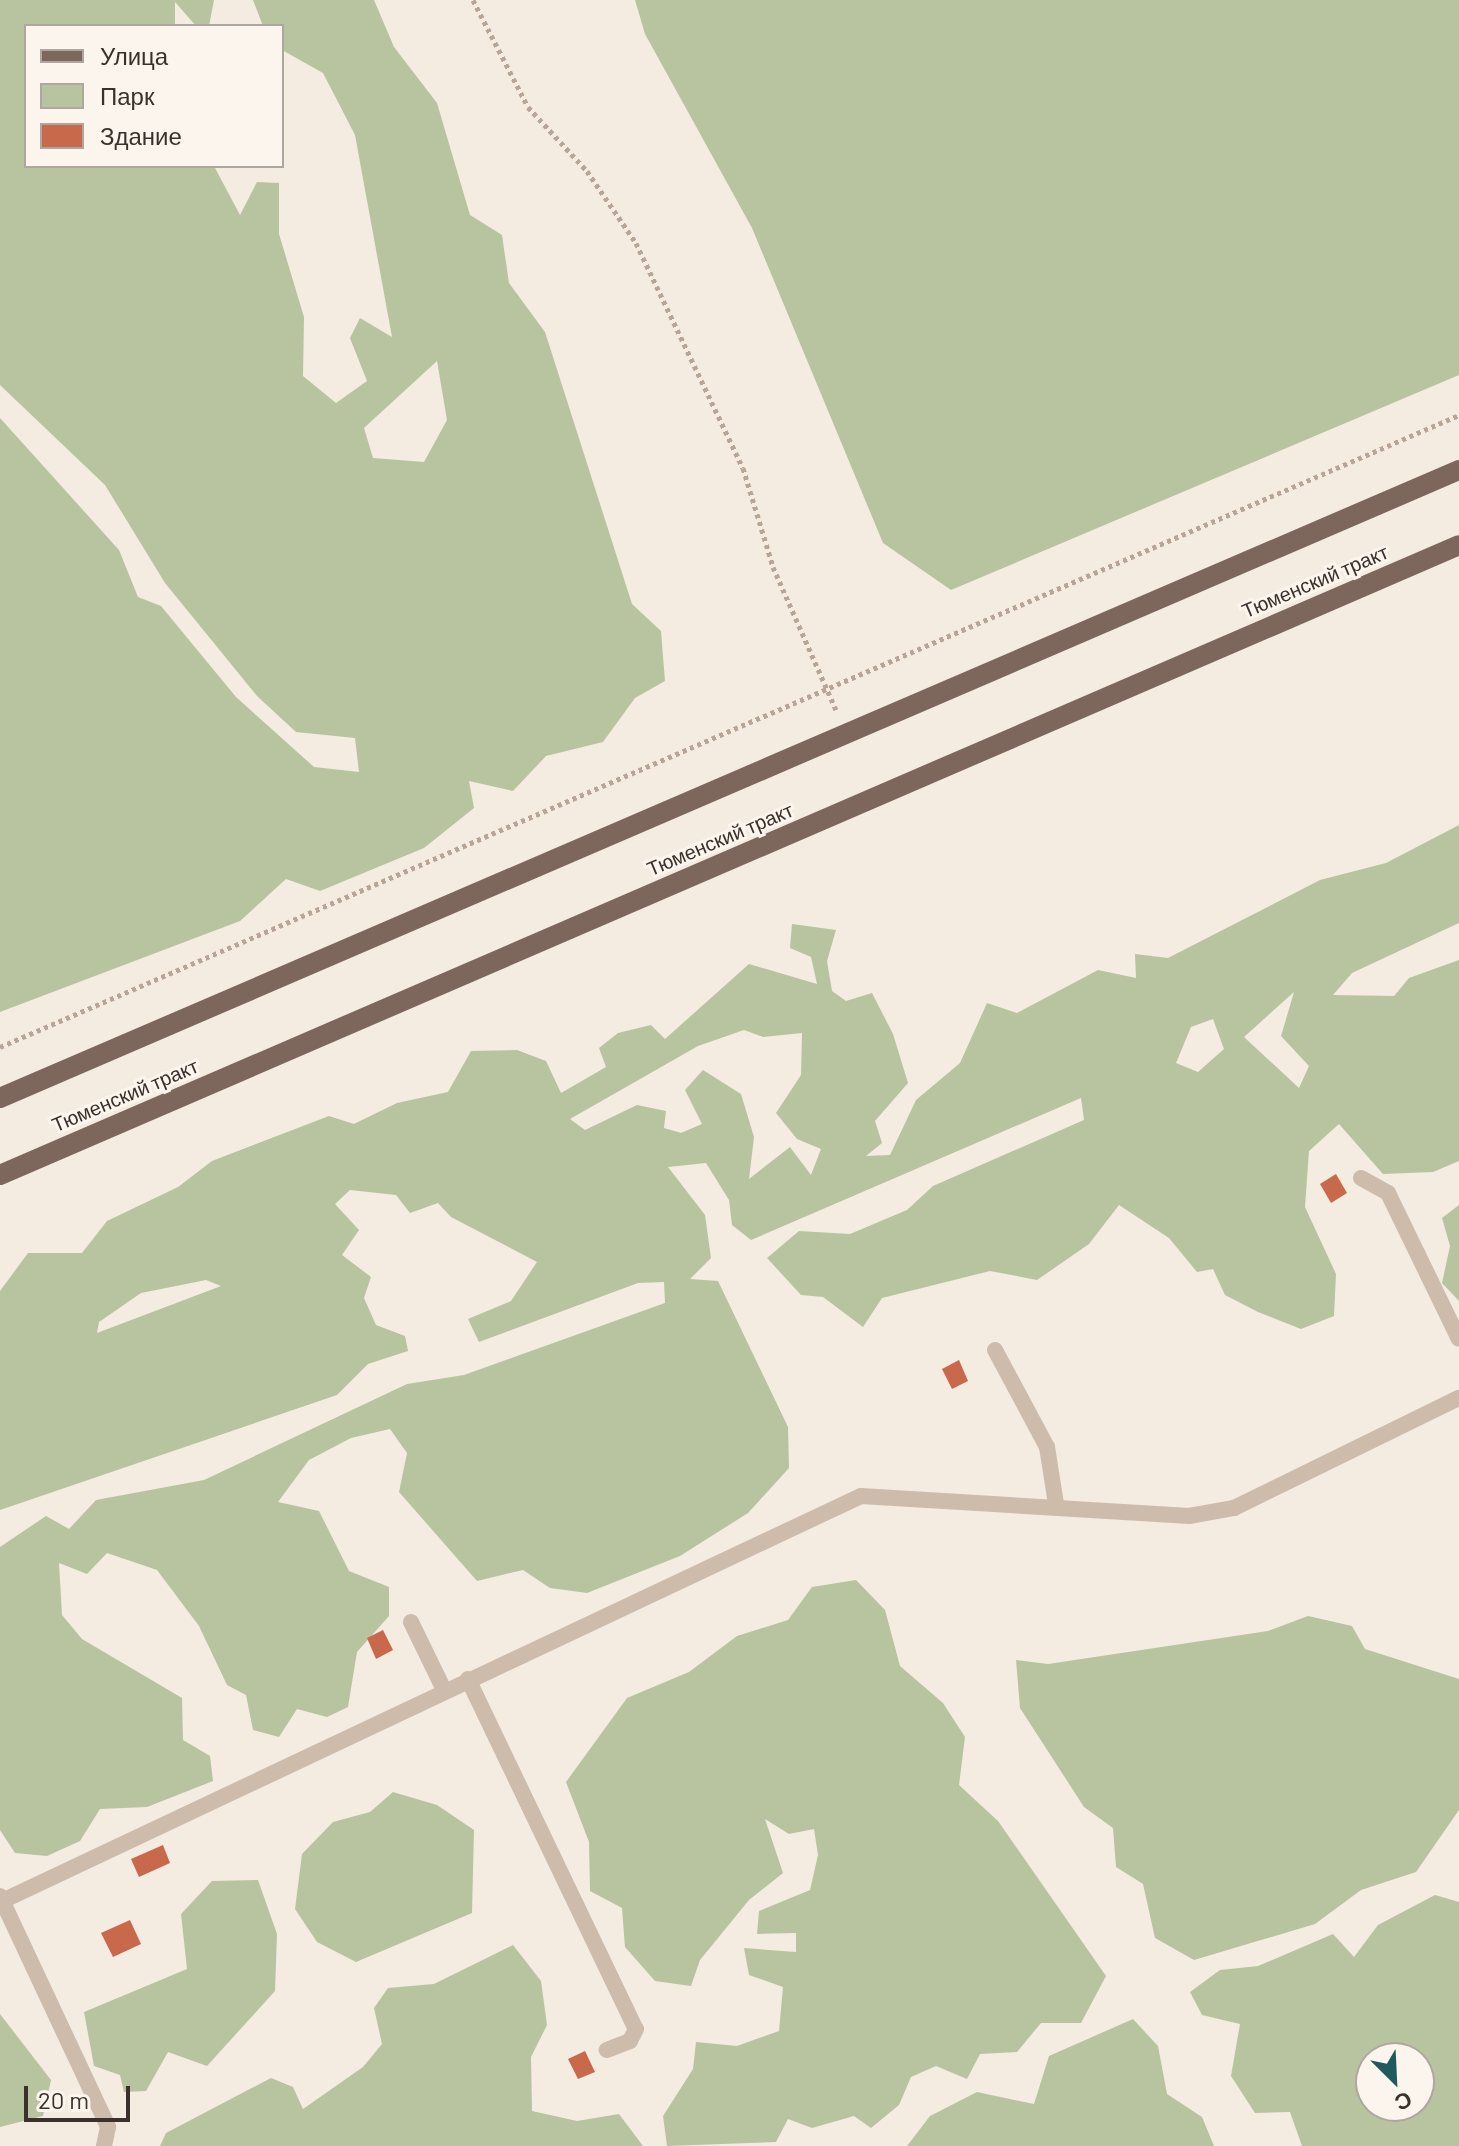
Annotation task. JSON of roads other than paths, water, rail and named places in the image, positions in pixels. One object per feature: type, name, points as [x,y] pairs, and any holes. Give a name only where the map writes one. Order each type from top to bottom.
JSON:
[{"type":"main road","points":[[0,1098],[1459,470]]},
{"type":"main road","name":"Тюменский тракт","points":[[0,1175],[1459,545]]},
{"type":"lane","points":[[1361,1178],[1388,1193],[1459,1339]]},
{"type":"lane","points":[[995,1350],[1047,1447],[1056,1504]]},
{"type":"lane","points":[[104,2146],[108,2127],[1,1900],[861,1496],[1056,1504],[1189,1516],[1234,1508],[1459,1398]]},
{"type":"lane","points":[[411,1622],[444,1690]]},
{"type":"lane","points":[[468,1679],[636,2029],[630,2041],[607,2050]]}]
